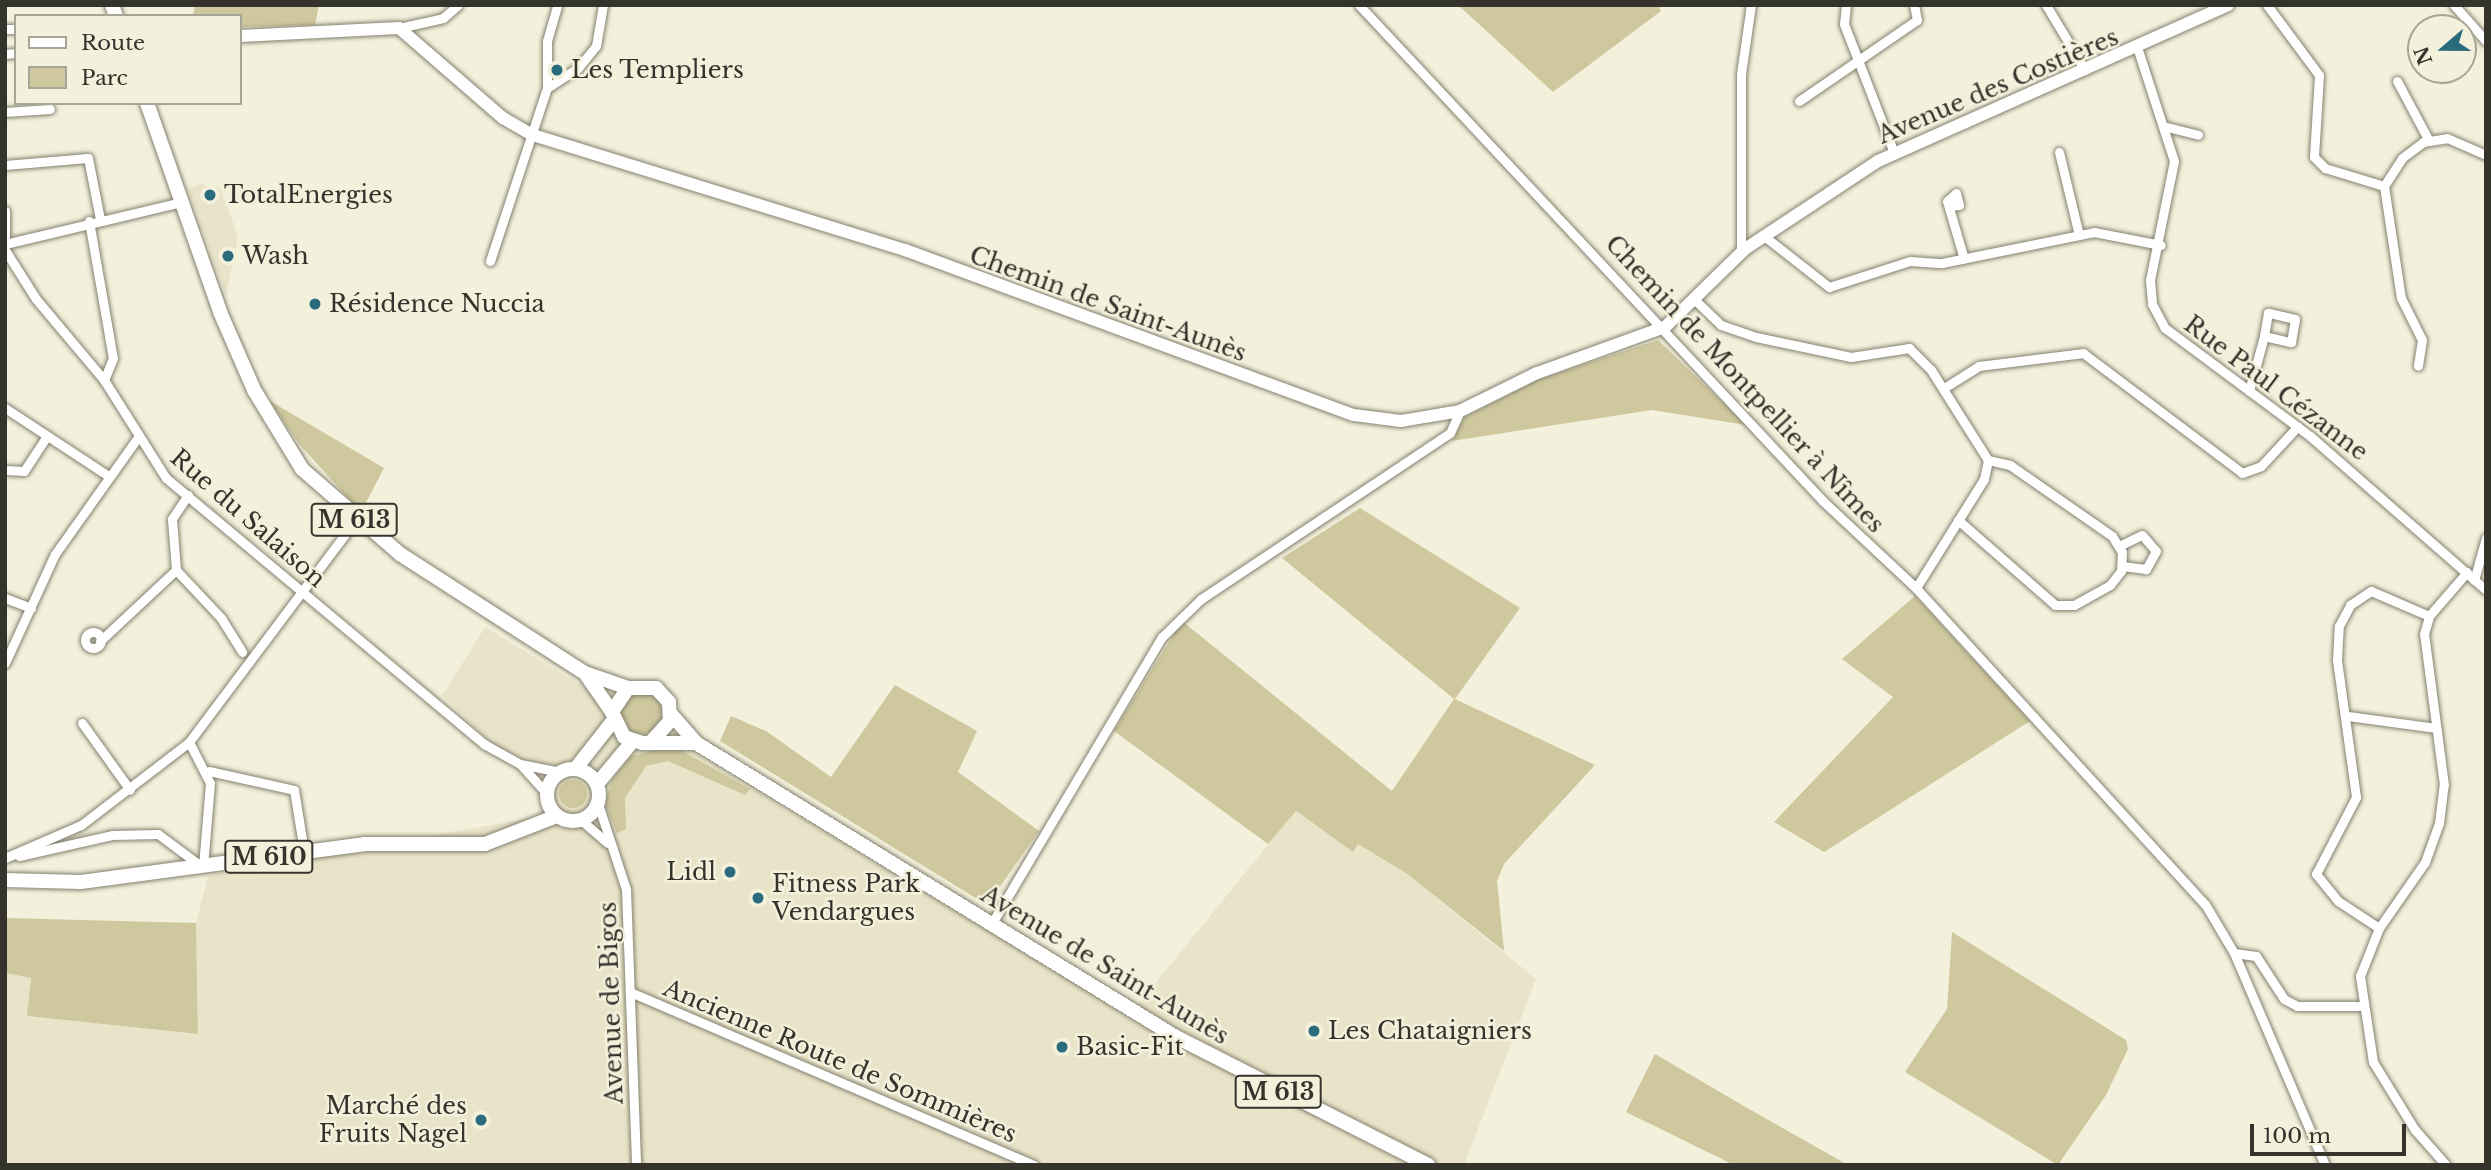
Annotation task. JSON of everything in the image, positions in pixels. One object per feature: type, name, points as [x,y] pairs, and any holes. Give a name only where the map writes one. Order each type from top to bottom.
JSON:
[{"type":"main road","name":"M 613","points":[[148,105],[220,312],[277,433],[355,521],[585,673],[628,688]]},
{"type":"main road","name":"M 613","points":[[585,673],[613,716]]},
{"type":"main road","points":[[530,827],[559,772],[576,768],[613,716],[628,688],[656,688],[671,714],[666,730],[651,742]]},
{"type":"main road","name":"Avenue de Saint-Aunès","points":[[671,714],[696,743],[1205,1053],[1428,1165]]},
{"type":"main road","points":[[613,716],[632,742]]},
{"type":"main road","points":[[632,742],[696,743]]},
{"type":"main road","points":[[547,797],[557,816],[581,820],[598,804],[597,784],[632,742]]},
{"type":"main road","points":[[576,768],[597,784]]},
{"type":"main road","name":"M 610","points":[[5,880],[81,882],[304,851],[485,844],[557,816]]},
{"type":"street","points":[[242,36],[399,28],[443,18],[458,5]]},
{"type":"street","points":[[489,261],[547,88],[547,41],[557,5]]},
{"type":"street","points":[[547,88],[596,46],[603,5]]},
{"type":"street","name":"Chemin de Montpellier à Nîmes","points":[[1359,5],[1665,327],[1823,501],[1916,588],[2205,904],[2234,953],[2325,1165]]},
{"type":"street","points":[[1741,253],[1741,74],[1751,5]]},
{"type":"street","points":[[1846,5],[1844,24],[1894,153]]},
{"type":"street","points":[[1799,101],[1917,20],[1914,5]]},
{"type":"street","points":[[2046,5],[2085,70]]},
{"type":"street","name":"Avenue des Costières","points":[[1665,327],[1741,253],[1763,236],[1894,153],[2085,70],[2138,50],[2228,5]]},
{"type":"street","points":[[2267,5],[2319,75],[2314,157],[2325,167],[2384,186]]},
{"type":"street","points":[[2454,5],[2486,41]]},
{"type":"street","name":"Chemin de Saint-Aunès","points":[[399,28],[503,118],[533,135],[905,250],[1354,415],[1401,421],[1460,411],[1537,373],[1665,327]]},
{"type":"street","name":"Rue Paul Cézanne","points":[[2138,50],[2167,127],[2174,161],[2161,245],[2150,280],[2152,304],[2165,328],[2298,426],[2486,590]]},
{"type":"street","points":[[2397,80],[2429,141]]},
{"type":"street","points":[[5,112],[50,109]]},
{"type":"street","points":[[2167,127],[2198,135]]},
{"type":"street","points":[[2418,366],[2422,340],[2401,298],[2384,186],[2402,158],[2429,141],[2447,138],[2486,155]]},
{"type":"street","points":[[2059,152],[2079,235]]},
{"type":"street","points":[[5,166],[88,158],[100,219]]},
{"type":"street","points":[[5,244],[89,221],[181,202]]},
{"type":"street","points":[[1950,205],[1964,259]]},
{"type":"street","points":[[5,211],[5,236]]},
{"type":"street","points":[[89,221],[113,358],[104,380]]},
{"type":"street","points":[[1763,236],[1821,285],[1910,261],[1964,259],[2079,235],[2123,234],[2161,245]]},
{"type":"street","name":"Rue du Salaison","points":[[5,250],[36,299],[104,380],[166,478],[305,591],[480,741],[520,764],[559,772]]},
{"type":"street","points":[[1694,299],[1721,325],[1814,351],[1851,357],[1909,348],[1944,388],[1987,460],[1984,479],[1916,588]]},
{"type":"street","points":[[2249,391],[2264,336]]},
{"type":"street","points":[[1944,388],[1979,366],[2083,353],[2242,473],[2261,466],[2298,426]]},
{"type":"street","points":[[5,408],[107,475]]},
{"type":"street","points":[[992,923],[1162,637],[1200,599],[1450,433],[1460,411]]},
{"type":"street","points":[[5,470],[24,471],[47,436]]},
{"type":"street","points":[[5,663],[55,554],[107,475],[138,437]]},
{"type":"street","points":[[1958,520],[2055,604],[2074,605],[2110,586],[2122,566],[2119,546],[2010,466],[1987,460]]},
{"type":"street","points":[[188,495],[172,519],[176,570],[221,618],[242,652]]},
{"type":"street","points":[[5,858],[81,825],[130,790],[188,742],[305,591],[355,521]]},
{"type":"street","points":[[2119,546],[2142,535],[2156,551],[2146,569],[2122,566]]},
{"type":"street","points":[[2446,1165],[2415,1130],[2373,1062],[2359,1006],[2360,976],[2379,928],[2425,862],[2439,823],[2444,785],[2424,652],[2429,616],[2471,576],[2486,538]]},
{"type":"street","points":[[100,641],[176,570]]},
{"type":"street","points":[[2379,928],[2338,901],[2316,874],[2357,797],[2337,660],[2339,626],[2350,605],[2371,590],[2429,616]]},
{"type":"street","points":[[5,598],[31,608]]},
{"type":"street","points":[[2347,716],[2436,728]]},
{"type":"street","points":[[82,723],[130,790]]},
{"type":"street","points":[[188,742],[209,771],[203,867]]},
{"type":"street","name":"Rue du Salaison","points":[[520,764],[547,797]]},
{"type":"street","points":[[209,771],[294,790],[304,851]]},
{"type":"street","name":"Avenue de Bigos","points":[[598,804],[607,844],[626,889],[636,1165]]},
{"type":"street","name":"Avenue de Bigos","points":[[581,820],[607,844]]},
{"type":"street","points":[[5,858],[112,835],[158,834],[203,867]]},
{"type":"street","points":[[2234,953],[2256,956],[2284,999],[2297,1006],[2359,1006]]},
{"type":"street","name":"Ancienne Route de Sommières","points":[[630,992],[1034,1165]]},
{"type":"shaded area","points":[[201,184],[221,188],[238,237],[226,295],[188,189]]},
{"type":"shaded area","points":[[485,627],[1129,1016],[1295,811],[1352,851],[1357,843],[1406,873],[1536,979],[1464,1165],[5,1165],[5,973],[31,978],[28,1016],[198,1034],[196,923],[208,876],[564,812],[442,696]]},
{"type":"green space","points":[[195,5],[319,5],[315,25],[242,27],[242,14],[193,14]]},
{"type":"green space","points":[[1458,5],[1658,5],[1661,11],[1553,92]]},
{"type":"green space","points":[[1658,340],[1746,425],[1652,410],[1452,441],[1465,417],[1537,380]]},
{"type":"green space","points":[[270,401],[384,468],[361,512],[299,444]]},
{"type":"green space","points":[[1360,508],[1520,608],[1455,699],[1595,765],[1504,864],[1497,881],[1504,951],[1406,873],[1358,844],[1353,852],[1296,811],[1268,844],[1114,731],[1182,621],[1392,791],[1454,699],[1282,558]]},
{"type":"green space","points":[[1915,596],[2030,721],[1824,852],[1774,822],[1893,697],[1842,659]]},
{"type":"green space","points":[[895,685],[977,731],[958,772],[1039,831],[987,905],[720,741],[731,716],[766,731],[831,777]]},
{"type":"green space","points":[[641,692],[656,698],[662,713],[656,728],[641,734],[626,728],[620,713],[626,698]]},
{"type":"green space","points":[[673,746],[750,789],[745,795],[668,761],[646,766],[625,798],[626,829],[617,833],[605,804],[612,780],[631,756]]},
{"type":"green space","points":[[573,780],[583,784],[587,794],[583,804],[573,808],[563,804],[559,794],[563,784]]},
{"type":"green space","points":[[5,918],[196,923],[198,1034],[27,1016],[31,978],[5,973]]},
{"type":"green space","points":[[1952,932],[2126,1040],[2128,1049],[2106,1095],[2058,1165],[1905,1072],[1947,1009]]},
{"type":"green space","points":[[1655,1054],[1848,1165],[1734,1165],[1626,1112]]},
{"type":"place","name":"Les Templiers","points":[[557,70]]},
{"type":"place","name":"TotalEnergies","points":[[210,195]]},
{"type":"place","name":"Wash","points":[[228,256]]},
{"type":"place","name":"Résidence Nuccia","points":[[315,304]]},
{"type":"place","name":"Lidl","points":[[730,872]]},
{"type":"place","name":"Fitness Park Vendargues","points":[[758,898]]},
{"type":"place","name":"Les Chataigniers","points":[[1314,1031]]},
{"type":"place","name":"Basic-Fit","points":[[1062,1047]]},
{"type":"place","name":"Marché des Fruits Nagel","points":[[481,1120]]}]
